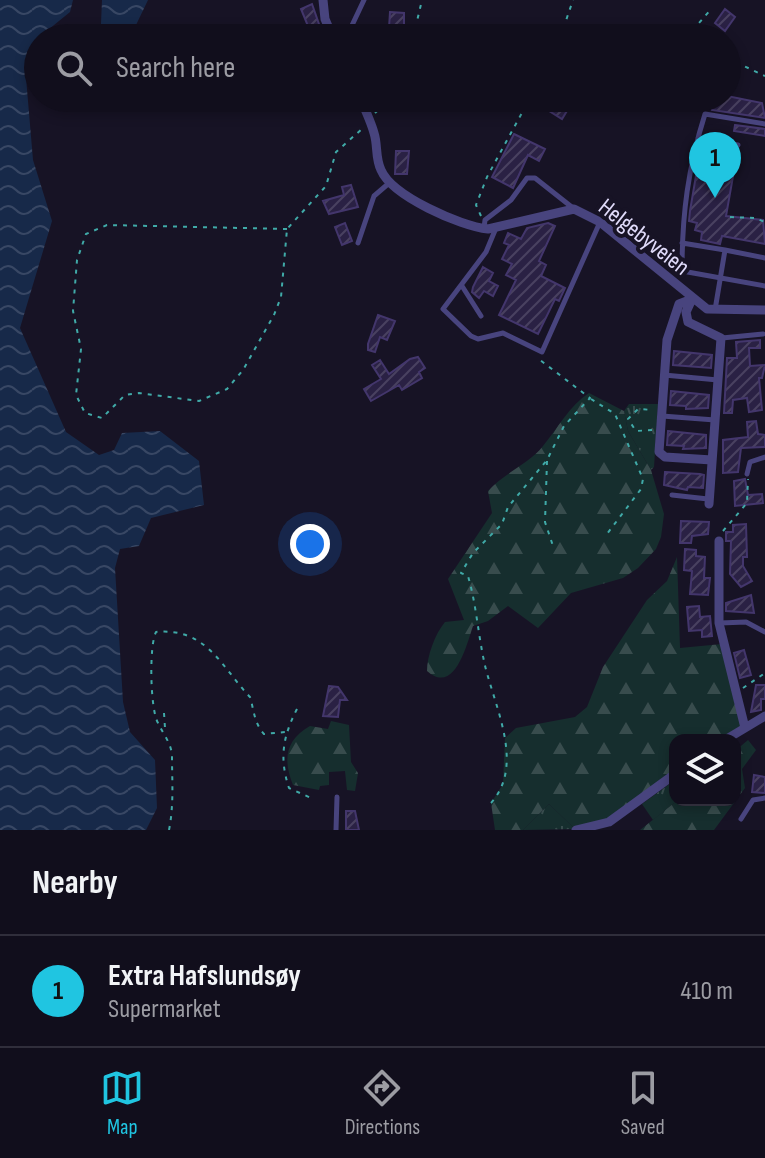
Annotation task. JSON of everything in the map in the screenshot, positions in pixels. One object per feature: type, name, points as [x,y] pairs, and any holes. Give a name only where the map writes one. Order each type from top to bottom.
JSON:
[{"type":"street","points":[[323,0],[327,24]]},
{"type":"street","points":[[365,112],[378,166],[388,184]]},
{"type":"street","name":"Helgebyveien","points":[[388,184],[404,195],[496,228],[554,211],[574,209],[600,222],[679,289],[714,311],[765,310]]},
{"type":"street","name":"Helgebyveien","points":[[692,299],[686,312],[688,322],[721,338]]},
{"type":"street","name":"Helgebyveien","points":[[692,299],[679,304],[670,322],[659,420],[661,456],[712,460]]},
{"type":"street","points":[[709,502],[721,338]]},
{"type":"street","points":[[719,541],[719,623],[745,728]]},
{"type":"street","points":[[735,734],[765,716]]},
{"type":"street","points":[[576,829],[609,822],[669,778]]},
{"type":"lane","points":[[353,24],[364,0]]},
{"type":"lane","points":[[679,289],[682,271],[681,225],[705,114],[765,124]]},
{"type":"lane","points":[[698,138],[738,145]]},
{"type":"lane","points":[[484,224],[511,200],[527,178],[535,178],[574,209]]},
{"type":"lane","points":[[358,243],[374,196],[388,184]]},
{"type":"lane","points":[[496,228],[486,252],[443,309],[471,336],[478,339],[503,333],[542,352],[600,222]]},
{"type":"lane","points":[[682,243],[765,258]]},
{"type":"lane","points":[[714,311],[725,250]]},
{"type":"lane","points":[[682,271],[765,286]]},
{"type":"lane","points":[[462,286],[481,316]]},
{"type":"lane","points":[[721,338],[763,334]]},
{"type":"lane","points":[[663,375],[718,380]]},
{"type":"lane","points":[[659,420],[715,420]]},
{"type":"lane","points":[[747,474],[750,462],[765,457]]},
{"type":"lane","points":[[672,495],[709,502]]},
{"type":"lane","points":[[719,623],[746,622],[765,632]]},
{"type":"lane","points":[[336,830],[337,797]]},
{"type":"lane","points":[[741,819],[753,800],[765,798]]},
{"type":"path","points":[[416,24],[422,0]]},
{"type":"path","points":[[565,24],[573,0]]},
{"type":"path","points":[[700,24],[712,8]]},
{"type":"path","points":[[741,65],[765,76]]},
{"type":"path","points":[[287,229],[107,225],[86,234],[77,260],[73,301],[73,318],[81,349],[76,395],[85,413],[102,418],[125,395],[139,393],[199,401],[227,389],[243,370],[278,306],[287,229],[326,186],[336,152],[379,112]]},
{"type":"path","points":[[484,224],[477,213],[479,196],[523,112]]},
{"type":"path","points":[[730,217],[755,218],[765,222]]},
{"type":"path","points":[[542,352],[541,362],[615,414],[643,479],[641,489],[607,534]]},
{"type":"path","points":[[491,803],[503,784],[505,730],[487,676],[473,616],[472,590],[468,576],[461,573],[473,553],[502,524],[508,507],[547,460],[564,426],[590,398]]},
{"type":"path","points":[[647,408],[654,411],[659,420],[652,430],[641,432],[632,427],[628,416],[647,408]]},
{"type":"path","points":[[547,460],[545,522],[553,546]]},
{"type":"path","points":[[719,541],[747,503],[747,474]]},
{"type":"path","points":[[165,731],[154,711],[151,690],[153,638],[156,632],[189,637],[223,659],[236,682],[250,697],[251,710],[261,731],[264,734],[285,732]]},
{"type":"path","points":[[736,693],[765,673]]},
{"type":"path","points":[[297,709],[285,732],[283,759],[289,788],[311,798]]},
{"type":"path","points":[[164,713],[172,756],[169,770],[174,801],[169,830]]},
{"type":"green space","points":[[589,393],[624,411],[628,431],[651,470],[664,514],[656,549],[623,578],[571,593],[538,628],[508,606],[488,621],[473,626],[458,664],[445,677],[437,677],[427,671],[435,639],[445,622],[464,620],[448,579],[492,513],[488,491],[537,452]]},
{"type":"green space","points":[[629,404],[658,404],[654,467],[651,470],[628,431],[624,411]]},
{"type":"green space","points":[[677,557],[680,648],[722,644],[745,728],[734,734],[669,734],[669,777],[609,822],[575,829],[549,804],[523,830],[495,830],[491,803],[503,784],[505,738],[516,728],[575,717],[587,707],[603,667],[647,600],[667,581]]},
{"type":"green space","points":[[331,721],[349,725],[351,762],[358,773],[355,791],[347,790],[345,771],[329,772],[329,785],[320,786],[319,790],[293,785],[287,759],[291,744],[310,726],[328,729]]},
{"type":"green space","points":[[748,740],[756,750],[742,769],[745,788],[741,793],[741,746]]},
{"type":"green space","points":[[669,784],[670,806],[653,820],[642,804]]},
{"type":"green space","points":[[549,804],[575,829],[523,830]]},
{"type":"green space","points":[[670,806],[732,806],[714,830],[640,830]]},
{"type":"water","points":[[0,0],[73,0],[70,12],[55,24],[24,24],[24,112],[29,112],[33,160],[52,221],[20,328],[66,432],[99,455],[114,450],[122,433],[160,431],[199,461],[204,505],[151,518],[139,546],[120,549],[115,568],[123,702],[130,732],[155,760],[157,808],[146,830],[0,830]]},
{"type":"water","points":[[102,0],[148,0],[136,24],[101,24]]},
{"type":"building","points":[[312,4],[319,24],[307,24],[301,9]]},
{"type":"building","points":[[725,9],[735,17],[730,24],[715,23]]},
{"type":"building","points":[[390,12],[404,13],[404,24],[389,24]]},
{"type":"building","points":[[741,99],[762,103],[765,118],[725,112],[741,112]]},
{"type":"building","points":[[551,112],[566,112],[562,119]]},
{"type":"building","points":[[735,125],[765,129],[765,136],[734,131]]},
{"type":"building","points":[[514,134],[545,149],[539,161],[528,155],[513,188],[492,177]]},
{"type":"building","points":[[396,151],[409,151],[407,174],[395,174]]},
{"type":"building","points":[[710,154],[729,158],[728,163],[735,165],[726,216],[763,220],[765,244],[722,236],[720,244],[701,240],[702,232],[695,230],[697,223],[689,221],[699,158],[709,160]]},
{"type":"building","points":[[351,185],[358,207],[329,214],[323,201],[344,195],[342,187]]},
{"type":"building","points":[[345,223],[352,241],[342,245],[335,227]]},
{"type":"building","points":[[548,223],[555,226],[539,261],[546,265],[541,276],[565,288],[559,301],[555,299],[538,334],[499,315],[516,280],[506,275],[512,264],[502,259],[509,245],[504,243],[508,233],[521,239],[527,228]]},
{"type":"building","points":[[483,267],[493,273],[489,281],[498,286],[493,296],[484,291],[479,298],[472,292]]},
{"type":"building","points":[[378,315],[395,321],[387,340],[380,337],[375,352],[368,350],[368,344]]},
{"type":"building","points":[[760,340],[760,348],[749,348],[750,366],[765,365],[762,378],[759,378],[762,410],[749,412],[747,398],[733,400],[732,413],[724,413],[727,358],[737,358],[736,342]]},
{"type":"building","points":[[674,351],[712,355],[711,368],[673,365]]},
{"type":"building","points":[[418,357],[425,368],[419,372],[422,378],[402,390],[399,385],[371,401],[364,389],[381,379],[372,365],[380,360],[389,374]]},
{"type":"building","points":[[671,391],[709,395],[708,408],[686,409],[686,406],[670,405]]},
{"type":"building","points":[[756,421],[758,434],[765,435],[765,447],[741,448],[738,472],[723,473],[723,440],[748,437],[747,422]]},
{"type":"building","points":[[668,431],[706,435],[706,448],[683,449],[684,446],[667,445]]},
{"type":"building","points":[[665,472],[704,475],[703,488],[688,487],[687,490],[664,485]]},
{"type":"building","points":[[745,479],[748,495],[762,494],[763,503],[735,506],[734,481]]},
{"type":"building","points":[[681,521],[709,522],[708,534],[692,536],[691,543],[680,543]]},
{"type":"building","points":[[746,524],[747,557],[743,557],[743,566],[752,581],[741,587],[730,574],[731,541],[726,541],[726,532],[733,532],[733,525]]},
{"type":"building","points":[[685,549],[696,550],[696,556],[705,557],[704,578],[710,578],[708,595],[690,594],[692,571],[684,570]]},
{"type":"building","points":[[751,595],[754,613],[726,611],[726,603]]},
{"type":"building","points":[[699,606],[700,617],[710,616],[712,636],[702,637],[702,630],[689,631],[687,607]]},
{"type":"building","points":[[744,650],[751,675],[740,678],[734,653]]},
{"type":"building","points":[[756,685],[765,685],[765,699],[761,699],[761,710],[751,712]]},
{"type":"building","points":[[329,686],[338,687],[347,700],[340,700],[338,717],[323,716]]},
{"type":"building","points":[[754,775],[765,777],[765,793],[752,792]]},
{"type":"building","points":[[346,811],[355,811],[359,830],[346,830]]},
{"type":"place","name":"Extra Hafslundsøy","points":[[715,198]]}]
